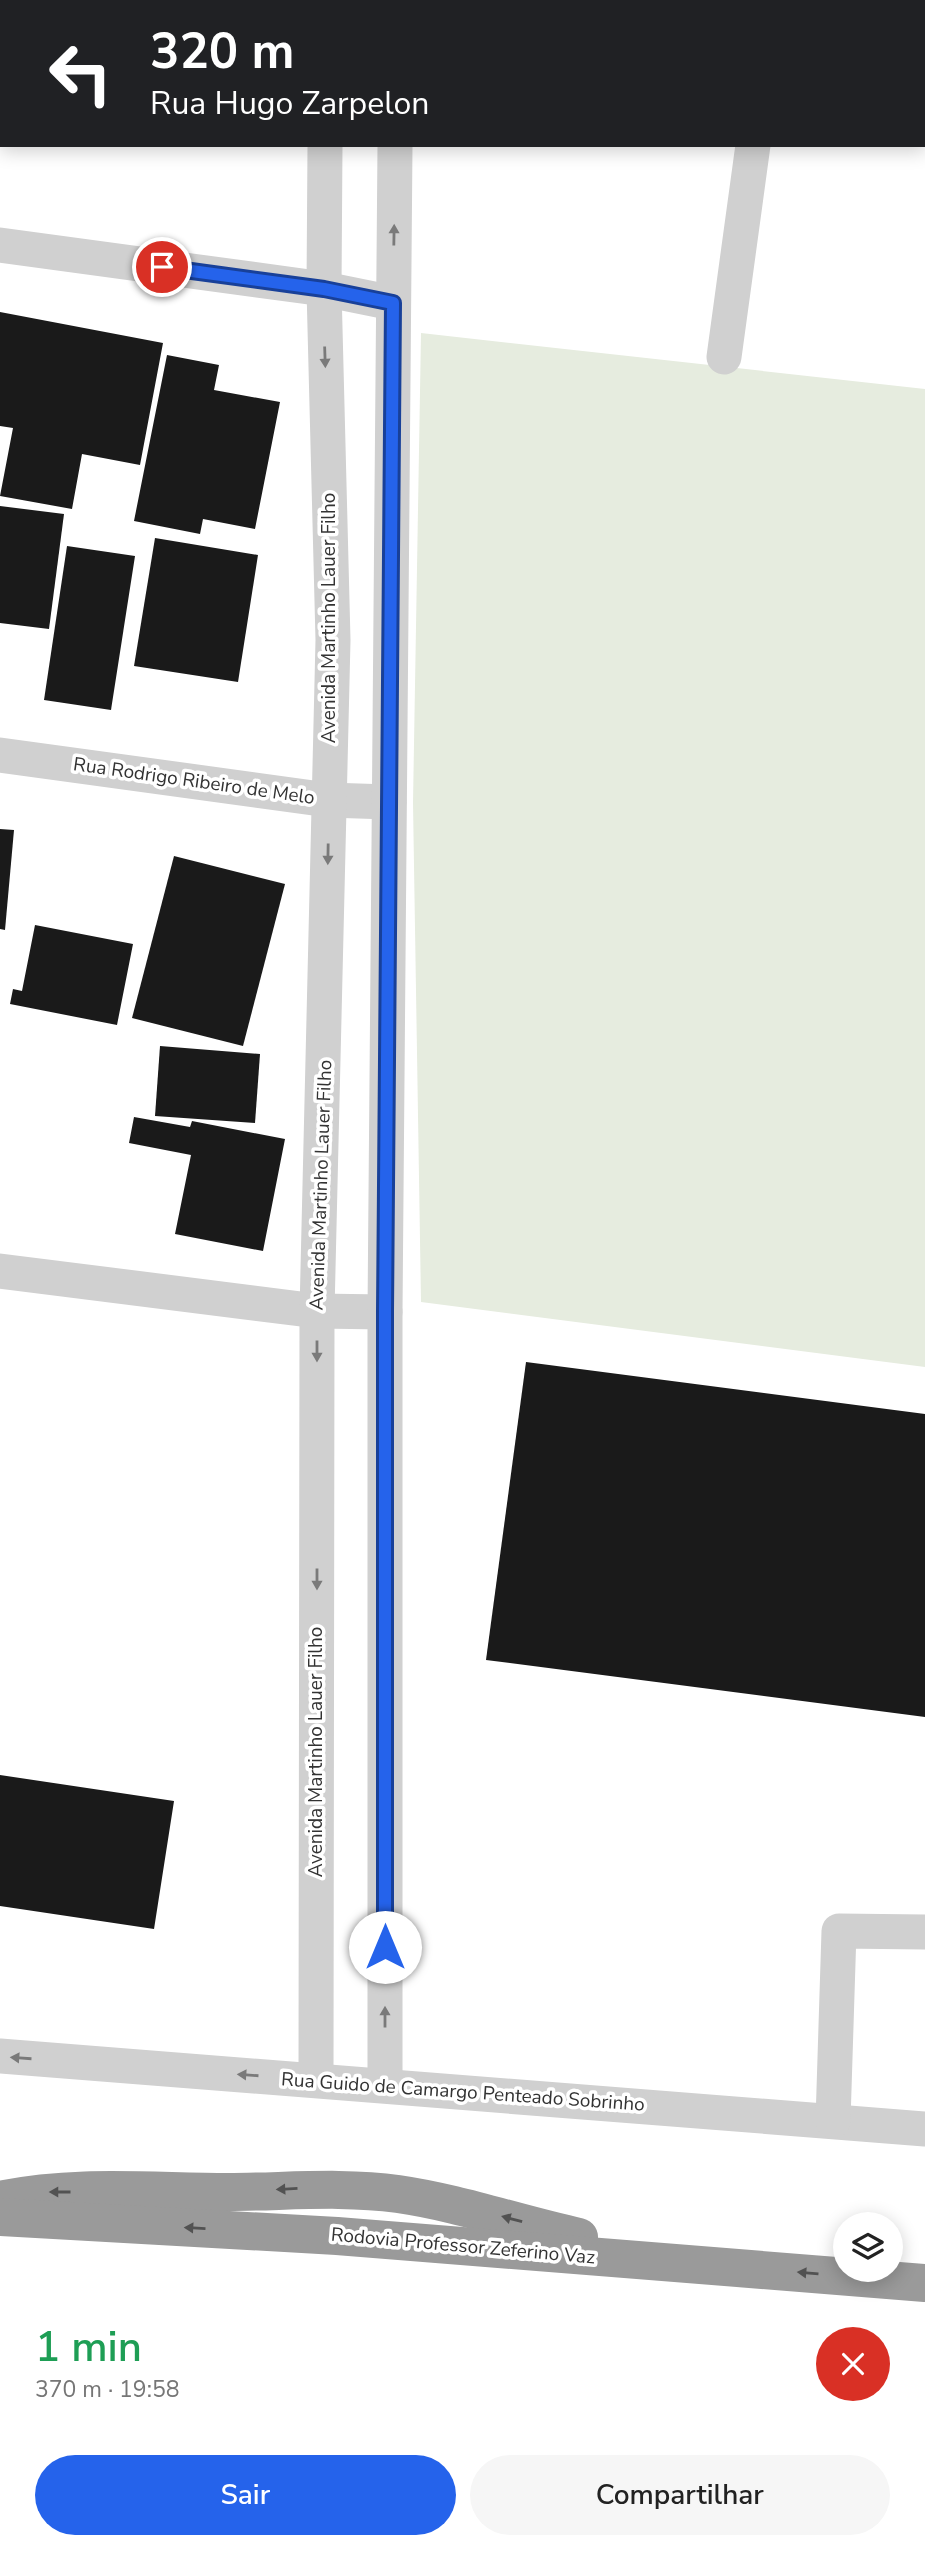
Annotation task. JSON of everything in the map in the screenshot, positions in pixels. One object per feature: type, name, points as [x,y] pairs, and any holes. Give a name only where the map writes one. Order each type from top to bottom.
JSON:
[{"type":"highway","points":[[0,2200],[36,2192],[232,2192],[300,2189],[397,2194],[489,2213],[572,2236],[697,2264]]},
{"type":"highway","name":"Rodovia Professor Zeferino Vaz","points":[[0,2217],[337,2236],[925,2283]]},
{"type":"street","name":"Avenida Martinho Lauer Filho","points":[[316,2080],[317,1311],[333,640],[324,289],[325,147]]},
{"type":"street","points":[[385,2085],[385,1312],[395,147]]},
{"type":"street","points":[[724,357],[753,147]]},
{"type":"street","points":[[0,245],[324,289],[393,303]]},
{"type":"street","name":"Rua Rodrigo Ribeiro de Melo","points":[[0,755],[328,800],[389,802]]},
{"type":"street","points":[[0,1271],[317,1311],[385,1312]]},
{"type":"street","points":[[833,2121],[839,1931],[925,1932]]},
{"type":"street","name":"Rua Guido de Camargo Penteado Sobrinho","points":[[0,2056],[925,2129]]},
{"type":"shaded area","points":[[421,333],[925,389],[925,1367],[421,1302],[413,803]]},
{"type":"building","points":[[0,312],[163,343],[140,465],[82,454],[72,509],[0,496],[13,428],[0,426]]},
{"type":"building","points":[[167,355],[219,365],[214,390],[280,402],[255,529],[203,519],[200,534],[134,521]]},
{"type":"building","points":[[0,506],[64,514],[49,629],[0,623]]},
{"type":"building","points":[[155,538],[258,555],[238,682],[134,666]]},
{"type":"building","points":[[67,546],[135,556],[111,710],[44,700]]},
{"type":"building","points":[[0,829],[14,830],[5,930],[0,929]]},
{"type":"building","points":[[174,856],[285,884],[243,1046],[132,1018]]},
{"type":"building","points":[[35,925],[133,944],[117,1025],[10,1004],[13,989],[22,991]]},
{"type":"building","points":[[160,1046],[260,1054],[255,1123],[155,1116]]},
{"type":"building","points":[[134,1117],[190,1127],[192,1121],[285,1139],[263,1251],[175,1234],[191,1155],[129,1143]]},
{"type":"building","points":[[526,1362],[925,1414],[925,1717],[486,1660]]},
{"type":"building","points":[[0,1775],[174,1801],[154,1929],[0,1906]]},
{"type":"route","points":[[162,267],[324,289],[393,303],[385,1312],[385,1947]]}]
